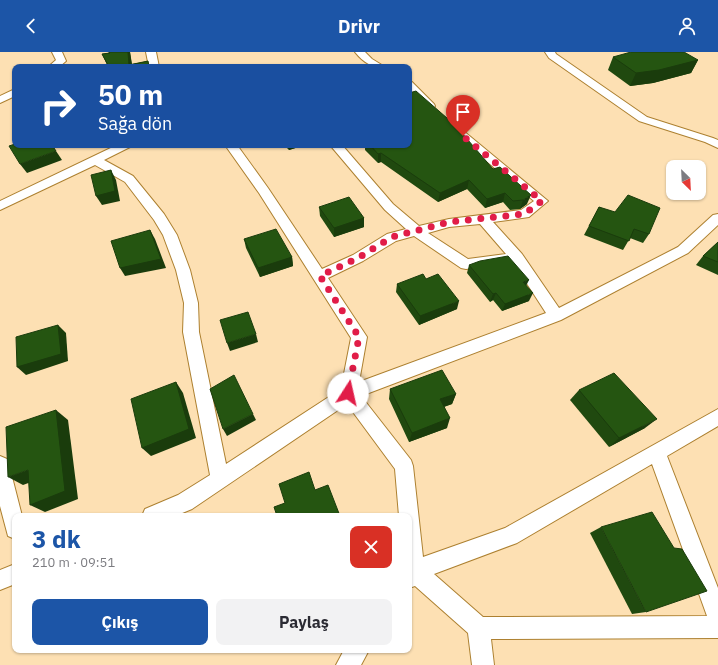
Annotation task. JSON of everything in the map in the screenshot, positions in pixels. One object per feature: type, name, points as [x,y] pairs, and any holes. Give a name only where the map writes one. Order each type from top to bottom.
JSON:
[{"type":"street","points":[[57,52],[61,61],[57,64]]},
{"type":"street","points":[[151,52],[153,64]]},
{"type":"street","points":[[360,52],[374,64]]},
{"type":"street","points":[[550,52],[552,56],[643,119],[708,140],[718,145]]},
{"type":"street","points":[[320,276],[358,258],[392,237],[449,222],[524,214],[542,201],[463,136],[429,106],[412,87]]},
{"type":"street","points":[[0,100],[12,94]]},
{"type":"street","points":[[0,206],[120,148]]},
{"type":"street","points":[[233,148],[264,191],[359,337],[348,393],[404,466],[409,513]]},
{"type":"street","points":[[339,148],[389,207],[416,231],[466,264],[517,257]]},
{"type":"street","points":[[95,160],[129,179],[159,217],[170,235],[183,270],[191,302],[190,332],[220,478]]},
{"type":"street","points":[[483,218],[517,257],[556,316]]},
{"type":"street","points":[[159,513],[185,502],[348,393],[556,316],[683,250],[718,218]]},
{"type":"street","points":[[718,417],[510,536],[412,574],[479,628],[718,627]]},
{"type":"street","points":[[657,452],[718,617]]},
{"type":"street","points":[[0,465],[12,516]]},
{"type":"street","points":[[0,580],[12,575]]},
{"type":"street","points":[[479,628],[483,665]]},
{"type":"street","points":[[347,665],[356,653]]},
{"type":"building","points":[[109,52],[128,52],[129,64],[107,64],[102,54],[110,53]]},
{"type":"building","points":[[631,52],[684,52],[698,60],[659,70],[636,73],[613,57]]},
{"type":"building","points":[[148,61],[148,64],[134,64]]},
{"type":"building","points":[[416,91],[455,125],[493,169],[500,167],[531,195],[523,200],[513,201],[505,193],[487,199],[469,180],[440,193],[381,153],[378,154],[373,148],[412,148],[412,92]]},
{"type":"building","points":[[12,145],[12,148],[54,148],[56,151],[20,164],[9,146]]},
{"type":"building","points":[[111,170],[115,191],[96,196],[91,175]]},
{"type":"building","points":[[628,195],[660,208],[649,234],[634,229],[629,241],[589,226],[599,207],[615,212]]},
{"type":"building","points":[[349,197],[364,218],[334,228],[319,207]]},
{"type":"building","points":[[276,229],[292,257],[258,268],[244,239]]},
{"type":"building","points":[[150,230],[161,259],[120,268],[111,241]]},
{"type":"building","points":[[718,242],[718,262],[703,256]]},
{"type":"building","points":[[508,256],[529,280],[523,282],[533,293],[505,304],[496,293],[493,294],[469,265],[480,261]]},
{"type":"building","points":[[423,274],[426,279],[438,274],[459,301],[420,316],[397,284]]},
{"type":"building","points":[[248,312],[256,334],[227,343],[220,320]]},
{"type":"building","points":[[58,325],[61,354],[17,367],[16,337]]},
{"type":"building","points":[[442,370],[456,394],[440,399],[450,418],[412,433],[390,389]]},
{"type":"building","points":[[614,373],[657,419],[619,438],[579,390]]},
{"type":"building","points":[[234,375],[253,414],[223,429],[210,389]]},
{"type":"building","points":[[176,382],[189,429],[142,448],[131,399]]},
{"type":"building","points":[[56,410],[65,491],[30,505],[28,470],[8,477],[6,427]]},
{"type":"building","points":[[309,472],[315,490],[328,485],[339,513],[276,513],[274,507],[285,503],[279,484]]},
{"type":"building","points":[[652,512],[674,548],[682,549],[707,591],[646,612],[601,527]]},
{"type":"route","points":[[348,393],[359,337],[320,276],[358,258],[392,237],[449,222],[524,214],[542,201],[463,136]]}]
